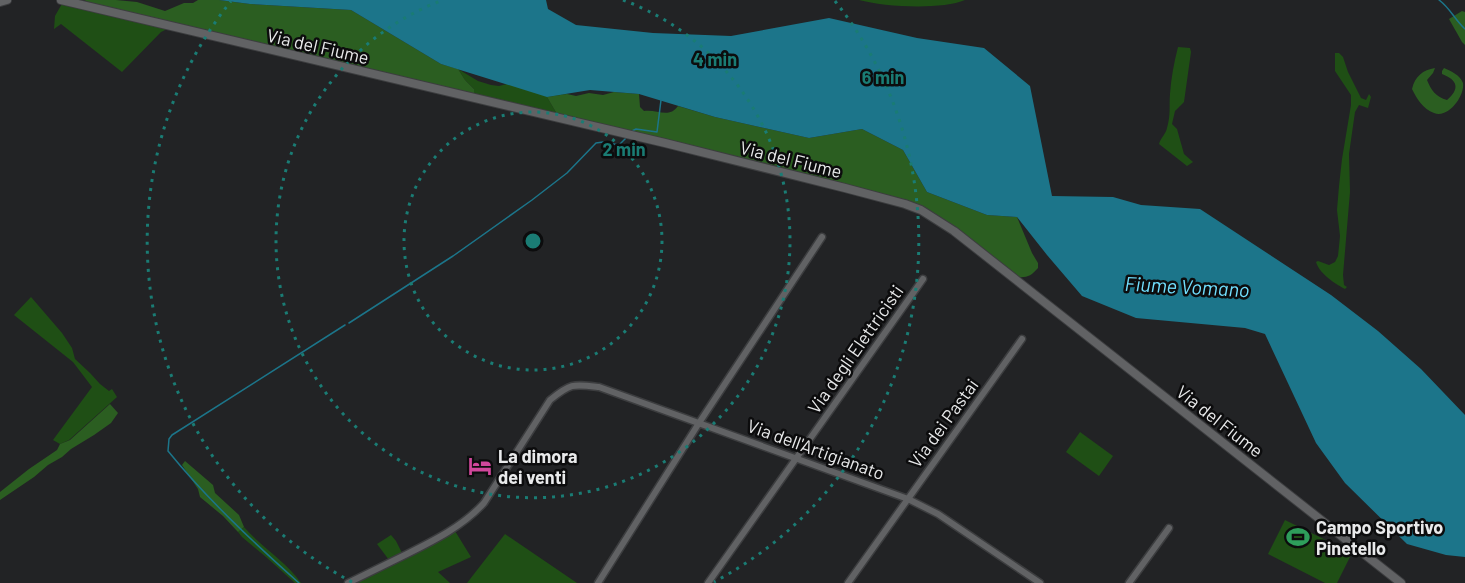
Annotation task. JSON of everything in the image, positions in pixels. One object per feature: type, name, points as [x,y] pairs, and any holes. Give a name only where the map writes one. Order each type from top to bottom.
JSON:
[{"type":"street","points":[[0,2],[7,0]]},
{"type":"street","name":"Via del Fiume","points":[[61,0],[665,143],[855,190],[921,210],[963,238],[1401,583]]},
{"type":"street","points":[[598,583],[699,423],[822,237]]},
{"type":"street","name":"Via degli Elettricisti","points":[[708,583],[923,279]]},
{"type":"street","name":"Via dei Pastai","points":[[848,583],[1022,339]]},
{"type":"street","name":"Via dell'Artigianato","points":[[348,583],[433,541],[474,514],[484,503],[549,400],[565,388],[578,384],[599,387],[908,499],[938,514],[1040,583]]},
{"type":"street","points":[[1129,583],[1169,528]]},
{"type":"green space","points":[[198,0],[351,10],[441,64],[458,69],[474,89],[474,95],[84,1],[137,2],[165,11]]},
{"type":"green space","points":[[859,0],[965,0],[942,5],[913,6]]},
{"type":"green space","points":[[63,2],[169,28],[161,32],[122,72],[61,24],[54,29],[55,16]]},
{"type":"green space","points":[[1462,11],[1465,12],[1465,45],[1449,19]]},
{"type":"green space","points":[[1178,47],[1190,48],[1191,52],[1184,102],[1175,111],[1172,124],[1177,129],[1184,154],[1193,162],[1187,166],[1159,144],[1168,123],[1171,82]]},
{"type":"green space","points":[[1335,53],[1343,57],[1361,98],[1366,100],[1369,94],[1371,97],[1368,108],[1359,105],[1355,112],[1349,154],[1350,192],[1343,275],[1344,285],[1347,287],[1345,289],[1324,274],[1316,262],[1329,265],[1335,262],[1338,256],[1340,236],[1337,210],[1351,95],[1335,71]]},
{"type":"green space","points":[[1435,68],[1427,80],[1432,90],[1440,97],[1447,100],[1455,89],[1454,82],[1442,74],[1444,68],[1458,76],[1463,83],[1458,100],[1450,110],[1439,114],[1424,106],[1412,89],[1420,74]]},
{"type":"green space","points":[[458,69],[478,81],[491,85],[511,83],[567,94],[547,97],[557,114],[474,95],[474,89]]},
{"type":"green space","points":[[614,92],[639,94],[640,107],[644,111],[667,113],[678,106],[715,117],[809,138],[862,129],[903,150],[927,192],[987,215],[1017,217],[1038,263],[1038,268],[1029,276],[1017,277],[924,211],[557,114],[547,97],[589,93],[603,95]]},
{"type":"green space","points":[[31,297],[62,333],[72,348],[75,359],[100,384],[109,391],[112,389],[117,397],[69,440],[60,444],[53,440],[92,387],[73,362],[14,315]]},
{"type":"green space","points":[[110,404],[118,413],[111,423],[0,500],[0,492],[57,450],[60,444],[70,440]]},
{"type":"green space","points":[[1080,432],[1113,456],[1099,476],[1066,452]]},
{"type":"green space","points":[[185,461],[213,485],[215,493],[239,515],[244,527],[238,532],[200,497],[198,489],[182,465]]},
{"type":"green space","name":"Campo Sportivo Pinetello","points":[[1285,520],[1352,553],[1337,583],[1325,583],[1268,554]]},
{"type":"green space","points":[[244,527],[301,583],[295,583],[242,537],[238,532]]},
{"type":"green space","points":[[455,531],[471,557],[438,572],[450,583],[357,583],[414,555]]},
{"type":"green space","points":[[505,534],[577,583],[467,583]]},
{"type":"green space","points":[[391,535],[403,555],[389,560],[377,544]]},
{"type":"water","name":"Fiume Vomano","points":[[219,0],[546,0],[548,9],[576,25],[653,33],[731,36],[829,18],[917,38],[984,48],[1030,86],[1052,196],[1113,197],[1141,205],[1200,209],[1331,295],[1378,331],[1421,369],[1465,415],[1465,557],[1446,555],[1407,544],[1345,483],[1316,443],[1265,334],[1245,328],[1136,318],[1082,296],[1017,217],[987,215],[927,192],[903,150],[862,129],[809,138],[715,117],[639,94],[590,90],[547,97],[441,64],[351,10]]},
{"type":"waterway","points":[[1439,0],[1465,29]]},
{"type":"waterway","points":[[632,131],[636,129],[657,132],[661,100]]},
{"type":"waterway","points":[[349,323],[453,256],[532,200],[567,173],[596,143],[619,145],[627,137]]},
{"type":"waterway","points":[[299,583],[198,486],[168,451],[169,439],[345,325]]},
{"type":"place","name":"La dimora dei venti","points":[[480,466]]},
{"type":"place","name":"Campo Sportivo Pinetello","points":[[1298,537]]}]
